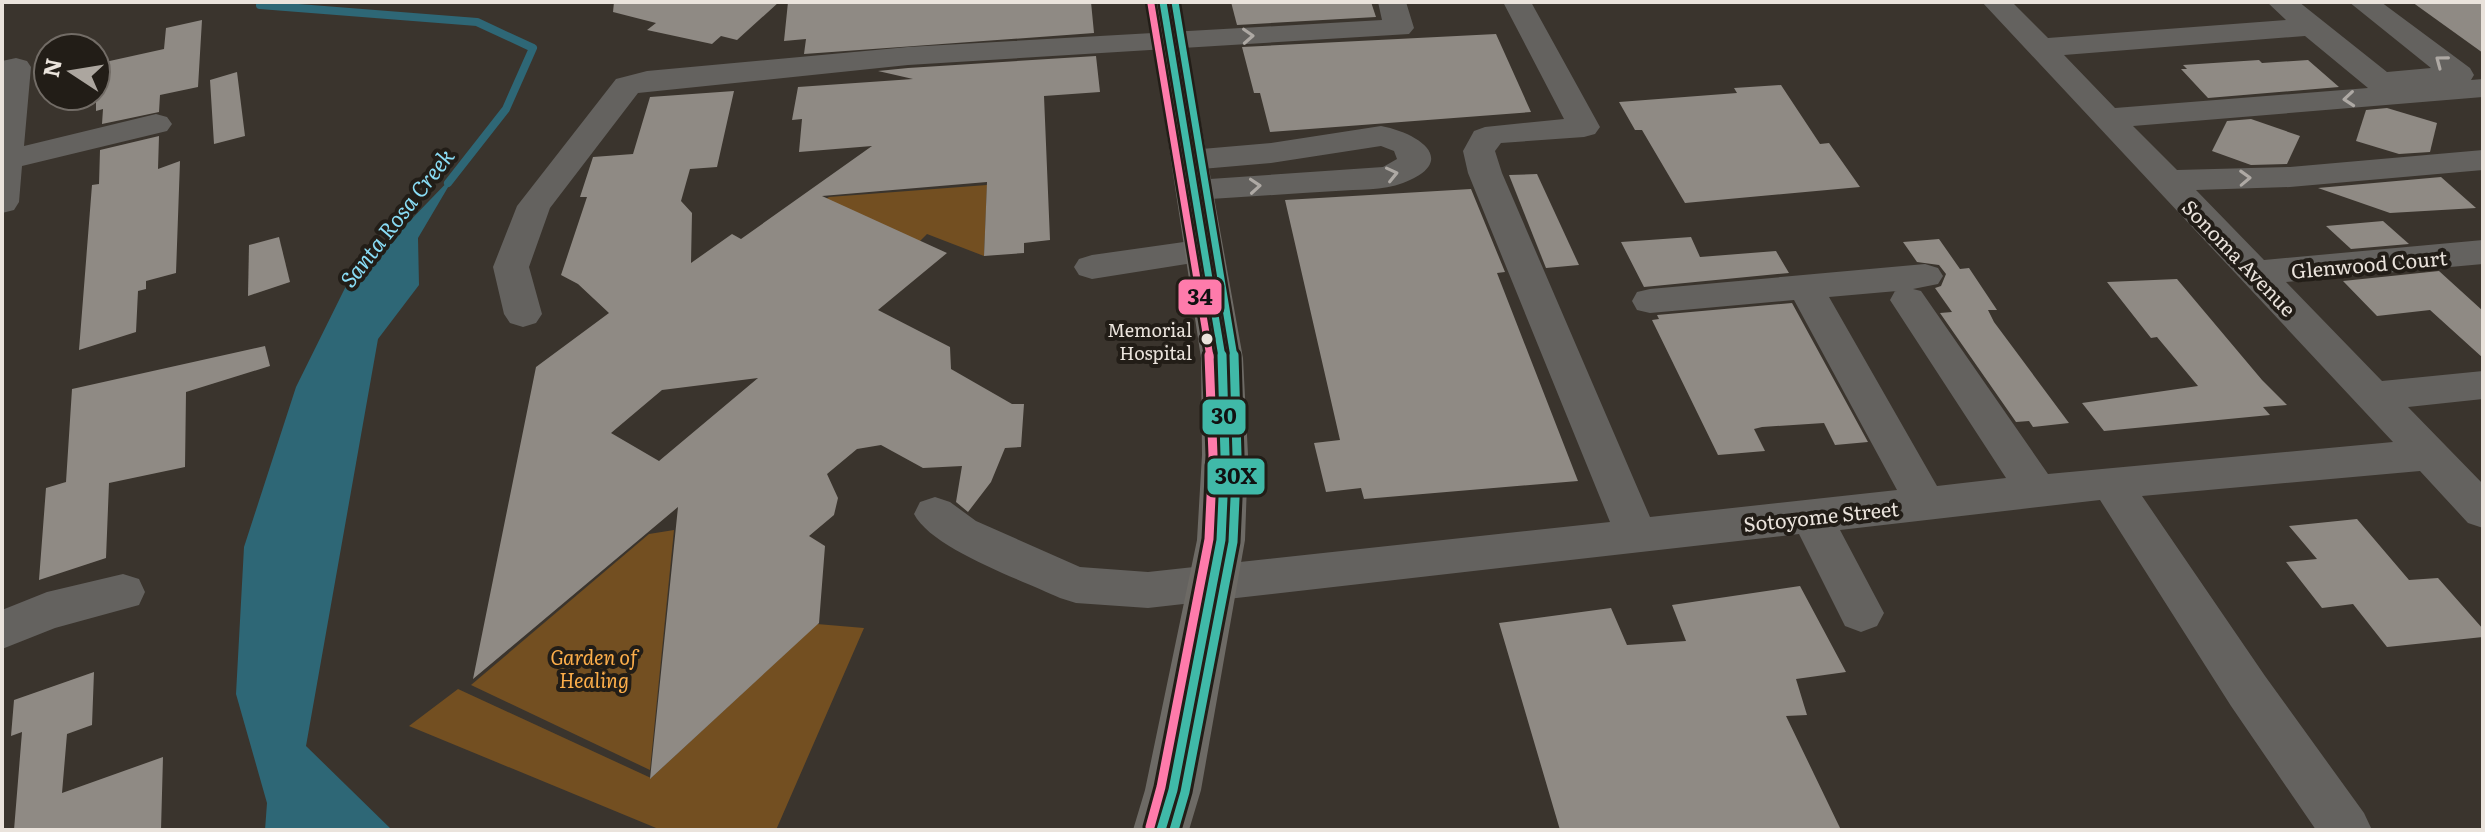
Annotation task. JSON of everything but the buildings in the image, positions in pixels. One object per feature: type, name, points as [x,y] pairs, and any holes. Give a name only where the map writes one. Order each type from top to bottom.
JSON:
[{"type":"main road","points":[[1161,830],[1173,790],[1214,583],[1221,540],[1225,455],[1222,358],[1163,2]]},
{"type":"street","points":[[523,314],[511,267],[534,206],[627,86],[647,80],[789,65],[1399,28],[1392,2]]},
{"type":"street","points":[[1517,2],[1584,127],[1496,134],[1485,138],[1479,151],[1485,173],[1637,536]]},
{"type":"street","name":"Sonoma Avenue","points":[[1996,2],[2483,511]]},
{"type":"street","points":[[2281,2],[2380,82],[2459,75],[2363,2]]},
{"type":"street","points":[[2040,48],[2312,27]]},
{"type":"street","points":[[2,202],[7,160],[9,69]]},
{"type":"street","points":[[2107,118],[2483,88]]},
{"type":"street","points":[[7,160],[156,124]]},
{"type":"street","points":[[1381,136],[1398,139],[1412,148],[1415,156],[1414,166],[1389,177],[1316,188],[1193,175],[1309,147],[1381,136]]},
{"type":"street","points":[[1309,147],[1316,188]]},
{"type":"street","points":[[2167,181],[2290,177],[2483,160]]},
{"type":"street","points":[[1092,267],[1205,251]]},
{"type":"street","name":"Glenwood Court","points":[[2255,273],[2483,252]]},
{"type":"street","points":[[1805,286],[1926,504]]},
{"type":"street","points":[[1650,301],[1805,286],[1917,288],[2037,491]]},
{"type":"street","points":[[2373,396],[2483,385]]},
{"type":"street","name":"Sotoyome Street","points":[[935,514],[961,533],[1076,585],[1148,590],[2111,483],[2428,455]]},
{"type":"street","points":[[2111,483],[2239,678],[2346,830]]},
{"type":"street","points":[[1811,516],[1861,613]]},
{"type":"street","points":[[2,630],[47,611],[123,592]]},
{"type":"green space","points":[[987,185],[984,256],[927,234],[920,241],[757,247],[829,197]]},
{"type":"green space","name":"Garden of Healing","points":[[674,530],[650,770],[471,685],[649,534]]},
{"type":"green space","points":[[817,624],[864,628],[776,830],[661,830],[409,726],[458,689],[651,778]]},
{"type":"water","points":[[457,172],[418,238],[419,285],[378,339],[306,746],[392,830],[265,830],[267,803],[236,694],[244,547],[296,387],[345,288]]},
{"type":"waterway","name":"Santa Rosa Creek","points":[[260,5],[477,22],[533,48],[506,109],[448,183]]},
{"type":"transit line","name":"30","points":[[1161,830],[1173,790],[1221,540],[1225,455],[1222,358],[1163,2]]},
{"type":"transit line","name":"30X","points":[[1174,830],[1185,792],[1233,542],[1237,455],[1234,356],[1175,2]]},
{"type":"transit line","name":"34","points":[[1150,827],[1161,787],[1209,539],[1213,455],[1210,359],[1151,4]]},
{"type":"place","name":"Memorial Hospital","points":[[1207,339]]}]
